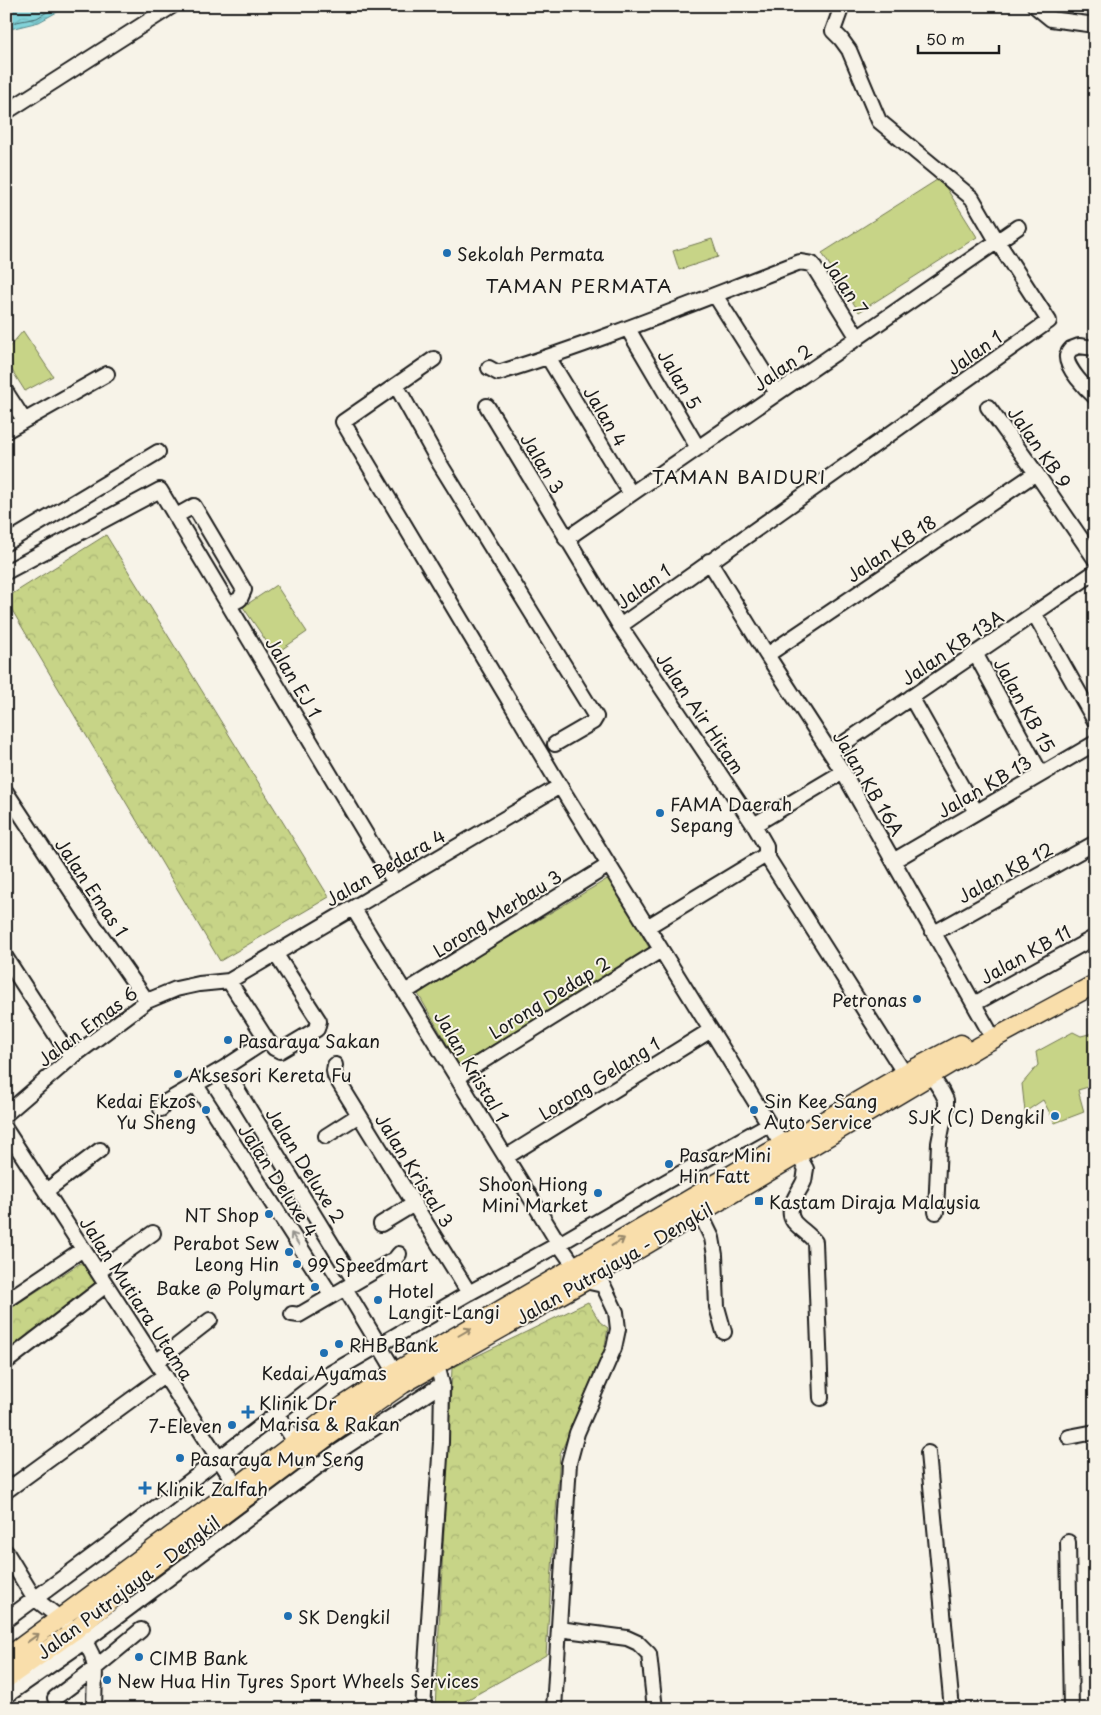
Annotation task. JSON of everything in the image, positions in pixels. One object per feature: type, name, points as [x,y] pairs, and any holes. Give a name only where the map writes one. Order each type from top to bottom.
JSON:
[{"type":"main road","points":[[908,1080],[988,1030],[1095,971]]},
{"type":"main road","points":[[908,1080],[931,1075],[1095,984]]},
{"type":"main road","name":"Jalan Putrajaya - Dengkil","points":[[12,1674],[79,1636],[137,1579],[327,1437],[399,1378],[437,1365],[782,1145],[908,1080]]},
{"type":"main road","name":"Jalan Putrajaya - Dengkil","points":[[12,1674],[61,1619],[344,1405],[399,1378],[581,1274],[700,1212],[798,1155],[908,1080]]},
{"type":"street","points":[[6,112],[172,6]]},
{"type":"street","name":"Jalan 1","points":[[620,626],[709,561],[1049,322],[972,198],[879,121],[849,50],[841,38],[833,31],[842,6]]},
{"type":"street","points":[[1035,6],[1051,20],[1095,25]]},
{"type":"street","name":"Jalan 2","points":[[566,539],[1018,226]]},
{"type":"street","name":"Jalan 7","points":[[714,294],[800,262],[812,264],[858,338]]},
{"type":"street","points":[[489,368],[498,372],[548,357],[628,329],[714,294],[777,394]]},
{"type":"street","name":"Jalan 5","points":[[628,329],[698,448]]},
{"type":"street","points":[[1095,348],[1079,346],[1071,349],[1067,355],[1067,359],[1077,378],[1095,397]]},
{"type":"street","name":"Jalan 4","points":[[548,357],[631,494]]},
{"type":"street","points":[[434,359],[343,422],[560,786],[782,1145]]},
{"type":"street","points":[[6,430],[107,374]]},
{"type":"street","points":[[396,385],[440,464],[596,717],[593,722],[555,744]]},
{"type":"street","points":[[6,392],[24,420]]},
{"type":"street","name":"Jalan 3","points":[[487,406],[566,539]]},
{"type":"street","name":"Jalan KB 9","points":[[988,407],[1095,559]]},
{"type":"street","points":[[6,543],[158,452]]},
{"type":"street","name":"Jalan KB 18","points":[[767,655],[1036,473]]},
{"type":"street","name":"Jalan EJ 1","points":[[7,571],[160,490],[395,883]]},
{"type":"street","points":[[176,516],[194,506],[244,590],[240,598],[229,605]]},
{"type":"street","name":"Jalan Air Hitam","points":[[566,539],[620,626],[754,825],[766,846],[766,855],[908,1080]]},
{"type":"street","name":"Jalan KB 16A","points":[[709,561],[843,772],[988,1030]]},
{"type":"street","name":"Jalan KB 13A","points":[[830,752],[1095,572]]},
{"type":"street","points":[[1034,613],[1095,721]]},
{"type":"street","name":"Jalan KB 15","points":[[975,653],[1041,774]]},
{"type":"street","points":[[911,697],[976,812]]},
{"type":"street","name":"Jalan KB 13","points":[[893,861],[1095,744]]},
{"type":"street","points":[[754,825],[843,772]]},
{"type":"street","name":"Jalan Bedara 4","points":[[229,981],[560,786]]},
{"type":"street","name":"Jalan Emas 1","points":[[6,792],[91,921],[147,1001]]},
{"type":"street","name":"Jalan KB 12","points":[[934,934],[1095,843]]},
{"type":"street","points":[[647,927],[766,855]]},
{"type":"street","name":"Lorong Merbau 3","points":[[405,992],[609,866]]},
{"type":"street","name":"Jalan Kristal 1","points":[[353,908],[559,1244],[581,1274]]},
{"type":"street","name":"Jalan KB 11","points":[[974,1004],[1095,937]]},
{"type":"street","name":"Lorong Dedap 2","points":[[457,1077],[661,950]]},
{"type":"street","points":[[229,981],[267,1040],[280,1052],[316,1029],[319,1021],[275,954]]},
{"type":"street","points":[[6,958],[71,1058]]},
{"type":"street","name":"Jalan Emas 6","points":[[6,1114],[71,1058],[147,1001],[176,989],[199,984],[229,981]]},
{"type":"street","name":"Lorong Gelang 1","points":[[506,1157],[711,1030]]},
{"type":"street","points":[[162,1109],[164,1103],[267,1040]]},
{"type":"street","name":"Jalan Kristal 3","points":[[335,1065],[335,1076],[469,1293]]},
{"type":"street","name":"Jalan Deluxe 2","points":[[224,1068],[350,1285],[379,1345],[399,1378]]},
{"type":"street","points":[[931,1075],[946,1100],[938,1143],[936,1212]]},
{"type":"street","name":"Jalan Deluxe 4","points":[[196,1085],[331,1295]]},
{"type":"street","points":[[326,1136],[359,1115]]},
{"type":"street","points":[[6,1620],[219,1460],[324,1377],[768,1124]]},
{"type":"street","name":"Jalan Mutiara Utama","points":[[6,1130],[237,1487]]},
{"type":"street","points":[[46,1191],[100,1150]]},
{"type":"street","points":[[798,1155],[806,1169],[804,1181],[791,1208],[791,1217],[815,1242],[821,1398]]},
{"type":"street","points":[[381,1224],[414,1204]]},
{"type":"street","points":[[700,1212],[712,1238],[715,1255],[717,1307],[724,1332]]},
{"type":"street","points":[[98,1272],[153,1233]]},
{"type":"street","points":[[6,1301],[83,1249]]},
{"type":"street","points":[[292,1314],[299,1315],[395,1259],[399,1254]]},
{"type":"street","points":[[554,1709],[569,1463],[577,1433],[614,1348],[618,1329],[616,1312],[603,1285],[581,1274]]},
{"type":"street","points":[[8,1357],[106,1285]]},
{"type":"street","points":[[156,1362],[210,1320]]},
{"type":"street","points":[[423,1709],[441,1442],[442,1384],[437,1365]]},
{"type":"street","points":[[6,1491],[165,1375]]},
{"type":"street","points":[[79,1636],[148,1595],[333,1455],[442,1384]]},
{"type":"street","points":[[277,1414],[295,1442]]},
{"type":"street","points":[[1069,1437],[1095,1432]]},
{"type":"street","points":[[928,1453],[952,1709]]},
{"type":"street","points":[[1068,1542],[1071,1709]]},
{"type":"street","points":[[6,1552],[34,1598],[79,1636],[92,1655],[95,1668],[94,1709]]},
{"type":"street","points":[[137,1579],[148,1595]]},
{"type":"street","points":[[559,1629],[627,1638],[638,1643],[649,1654],[655,1709]]},
{"type":"street","points":[[55,1698],[141,1630]]},
{"type":"street","points":[[6,1696],[12,1674]]},
{"type":"green space","points":[[940,178],[977,237],[859,312],[822,253]]},
{"type":"green space","points":[[712,239],[718,257],[679,270],[673,251]]},
{"type":"green space","points":[[23,331],[53,376],[25,391],[6,361],[6,351]]},
{"type":"green space","points":[[106,535],[329,897],[220,961],[6,600],[6,598]]},
{"type":"green space","points":[[276,585],[307,632],[275,654],[243,607]]},
{"type":"green space","points":[[609,878],[651,951],[459,1065],[417,992]]},
{"type":"green space","points":[[1073,1032],[1081,1036],[1093,1033],[1095,1042],[1095,1085],[1078,1090],[1084,1112],[1055,1123],[1043,1100],[1025,1112],[1022,1084],[1038,1065],[1036,1052]]},
{"type":"green space","points":[[82,1262],[99,1286],[12,1351],[6,1341],[6,1311]]},
{"type":"green space","points":[[588,1302],[600,1322],[608,1328],[603,1357],[560,1454],[546,1655],[451,1709],[435,1709],[452,1368]]},
{"type":"water","points":[[6,6],[68,6],[39,22],[6,30]]},
{"type":"place","name":"Sekolah Permata","points":[[447,253]]},
{"type":"place","name":"FAMA Daerah Sepang","points":[[660,813]]},
{"type":"place","name":"Petronas","points":[[917,999]]},
{"type":"place","name":"Pasaraya Sakan","points":[[228,1040]]},
{"type":"place","name":"Aksesori Kereta Fu","points":[[178,1074]]},
{"type":"place","name":"Kedai Ekzos Yu Sheng","points":[[206,1110]]},
{"type":"place","name":"Sin Kee Sang Auto Service","points":[[754,1110]]},
{"type":"place","name":"SJK (C) Dengkil","points":[[1055,1116]]},
{"type":"place","name":"Pasar Mini Hin Fatt","points":[[669,1164]]},
{"type":"place","name":"Shoon Hiong Mini Market","points":[[598,1193]]},
{"type":"place","name":"Kastam Diraja Malaysia","points":[[759,1201]]},
{"type":"place","name":"NT Shop","points":[[269,1214]]},
{"type":"place","name":"Perabot Sew Leong Hin","points":[[289,1252]]},
{"type":"place","name":"99 Speedmart","points":[[297,1264]]},
{"type":"place","name":"Bake @ Polymart","points":[[315,1287]]},
{"type":"place","name":"Hotel Langit-Langi","points":[[378,1300]]},
{"type":"place","name":"RHB Bank","points":[[339,1344]]},
{"type":"place","name":"Kedai Ayamas","points":[[324,1353]]},
{"type":"place","name":"Klinik Dr Marisa & Rakan","points":[[248,1412]]},
{"type":"place","name":"7-Eleven","points":[[232,1425]]},
{"type":"place","name":"Pasaraya Mun Seng","points":[[180,1458]]},
{"type":"place","name":"Klinik Zalfah","points":[[145,1488]]},
{"type":"place","name":"SK Dengkil","points":[[288,1616]]},
{"type":"place","name":"CIMB Bank","points":[[139,1657]]},
{"type":"place","name":"New Hua Hin Tyres Sport Wheels Services","points":[[107,1680]]},
{"type":"district","name":"TAMAN PERMATA","points":[[579,285]]},
{"type":"district","name":"TAMAN BAIDURI","points":[[739,476]]}]
